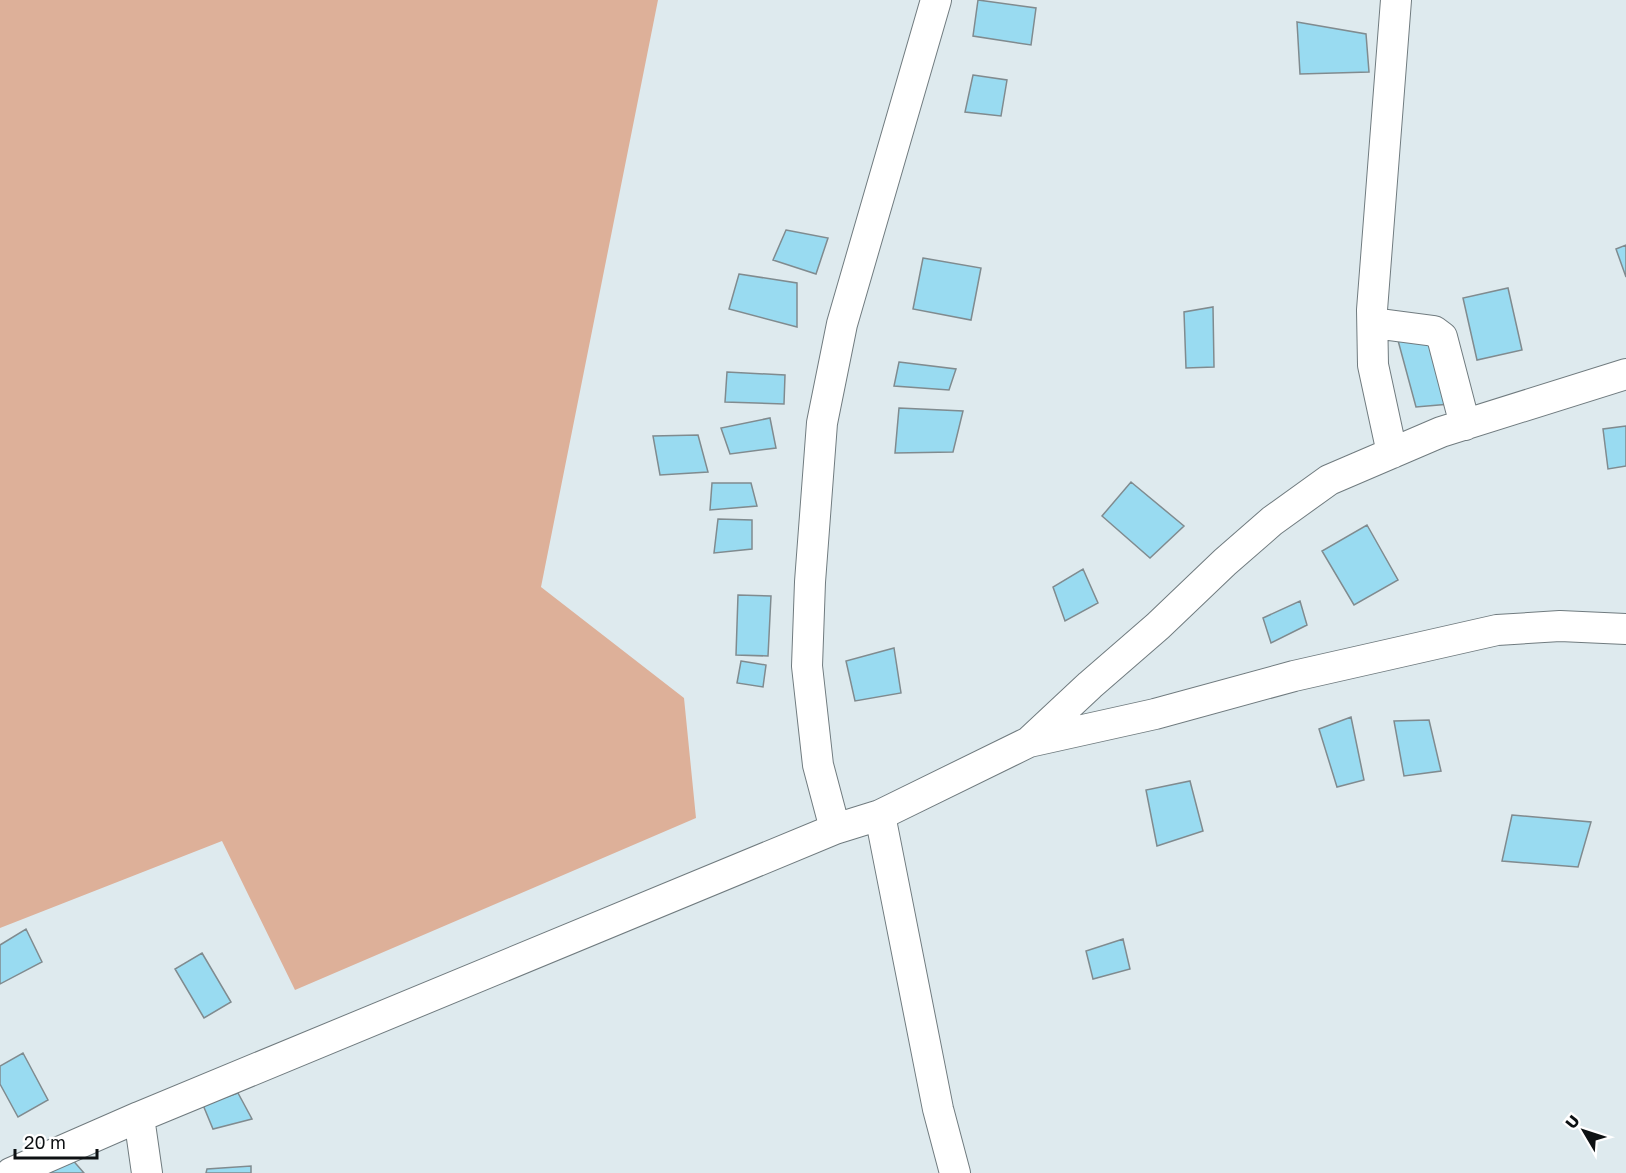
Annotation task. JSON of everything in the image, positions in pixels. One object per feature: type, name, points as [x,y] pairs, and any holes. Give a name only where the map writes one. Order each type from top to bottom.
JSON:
[{"type":"street","points":[[835,829],[818,765],[807,666],[810,582],[822,423],[842,324],[936,0]]},
{"type":"street","points":[[1392,453],[1373,365],[1373,323],[1396,0]]},
{"type":"street","points":[[1373,323],[1434,331],[1443,337],[1466,425]]},
{"type":"street","points":[[1029,742],[1272,521],[1329,480],[1466,425],[1626,374]]},
{"type":"street","points":[[11,1173],[139,1116],[835,829],[880,815],[1029,742],[1155,714],[1294,676],[1497,630],[1560,626],[1626,629]]},
{"type":"street","points":[[880,815],[938,1109],[955,1173]]},
{"type":"street","points":[[139,1116],[147,1173]]},
{"type":"shaded area","points":[[0,0],[658,0],[541,587],[684,698],[696,818],[295,990],[222,841],[0,928]]},
{"type":"building","points":[[978,0],[1036,8],[1031,45],[973,36]]},
{"type":"building","points":[[1297,22],[1366,34],[1369,72],[1300,74]]},
{"type":"building","points":[[973,75],[1007,80],[1001,116],[965,112]]},
{"type":"building","points":[[786,230],[828,238],[816,274],[773,260]]},
{"type":"building","points":[[1626,245],[1626,277],[1616,249]]},
{"type":"building","points":[[923,258],[981,268],[971,320],[913,309]]},
{"type":"building","points":[[739,274],[797,283],[797,327],[729,309]]},
{"type":"building","points":[[1508,288],[1522,350],[1477,360],[1463,298]]},
{"type":"building","points":[[1213,307],[1214,367],[1186,368],[1184,312]]},
{"type":"building","points":[[1396,333],[1431,336],[1450,404],[1416,407]]},
{"type":"building","points":[[899,362],[956,369],[949,390],[894,386]]},
{"type":"building","points":[[727,372],[785,375],[784,404],[725,402]]},
{"type":"building","points":[[899,408],[963,411],[953,452],[895,453]]},
{"type":"building","points":[[770,418],[776,448],[730,454],[721,428]]},
{"type":"building","points":[[1626,426],[1626,466],[1608,469],[1603,429]]},
{"type":"building","points":[[698,435],[708,472],[660,475],[653,436]]},
{"type":"building","points":[[1131,482],[1184,526],[1150,558],[1102,516]]},
{"type":"building","points":[[712,483],[751,483],[757,506],[710,510]]},
{"type":"building","points":[[718,519],[752,520],[752,549],[714,553]]},
{"type":"building","points":[[1367,525],[1398,580],[1354,605],[1322,551]]},
{"type":"building","points":[[1083,569],[1098,603],[1065,621],[1053,587]]},
{"type":"building","points":[[738,595],[771,596],[768,656],[736,655]]},
{"type":"building","points":[[1300,601],[1307,625],[1271,643],[1263,618]]},
{"type":"building","points":[[894,648],[901,693],[855,701],[846,661]]},
{"type":"building","points":[[741,661],[766,665],[763,687],[737,683]]},
{"type":"building","points":[[1351,717],[1364,780],[1337,787],[1319,729]]},
{"type":"building","points":[[1429,720],[1441,771],[1404,776],[1394,721]]},
{"type":"building","points":[[1190,781],[1203,831],[1157,846],[1146,790]]},
{"type":"building","points":[[1512,815],[1591,822],[1578,867],[1502,861]]},
{"type":"building","points":[[26,929],[42,962],[0,984],[0,945]]},
{"type":"building","points":[[1123,939],[1130,969],[1093,979],[1086,951]]},
{"type":"building","points":[[202,953],[231,1002],[204,1018],[175,969]]},
{"type":"building","points":[[23,1053],[48,1100],[18,1117],[0,1084],[0,1066]]},
{"type":"building","points":[[238,1093],[252,1119],[213,1129],[203,1105]]},
{"type":"building","points":[[70,1157],[84,1173],[30,1173]]},
{"type":"building","points":[[251,1166],[251,1173],[206,1173],[207,1169]]}]
